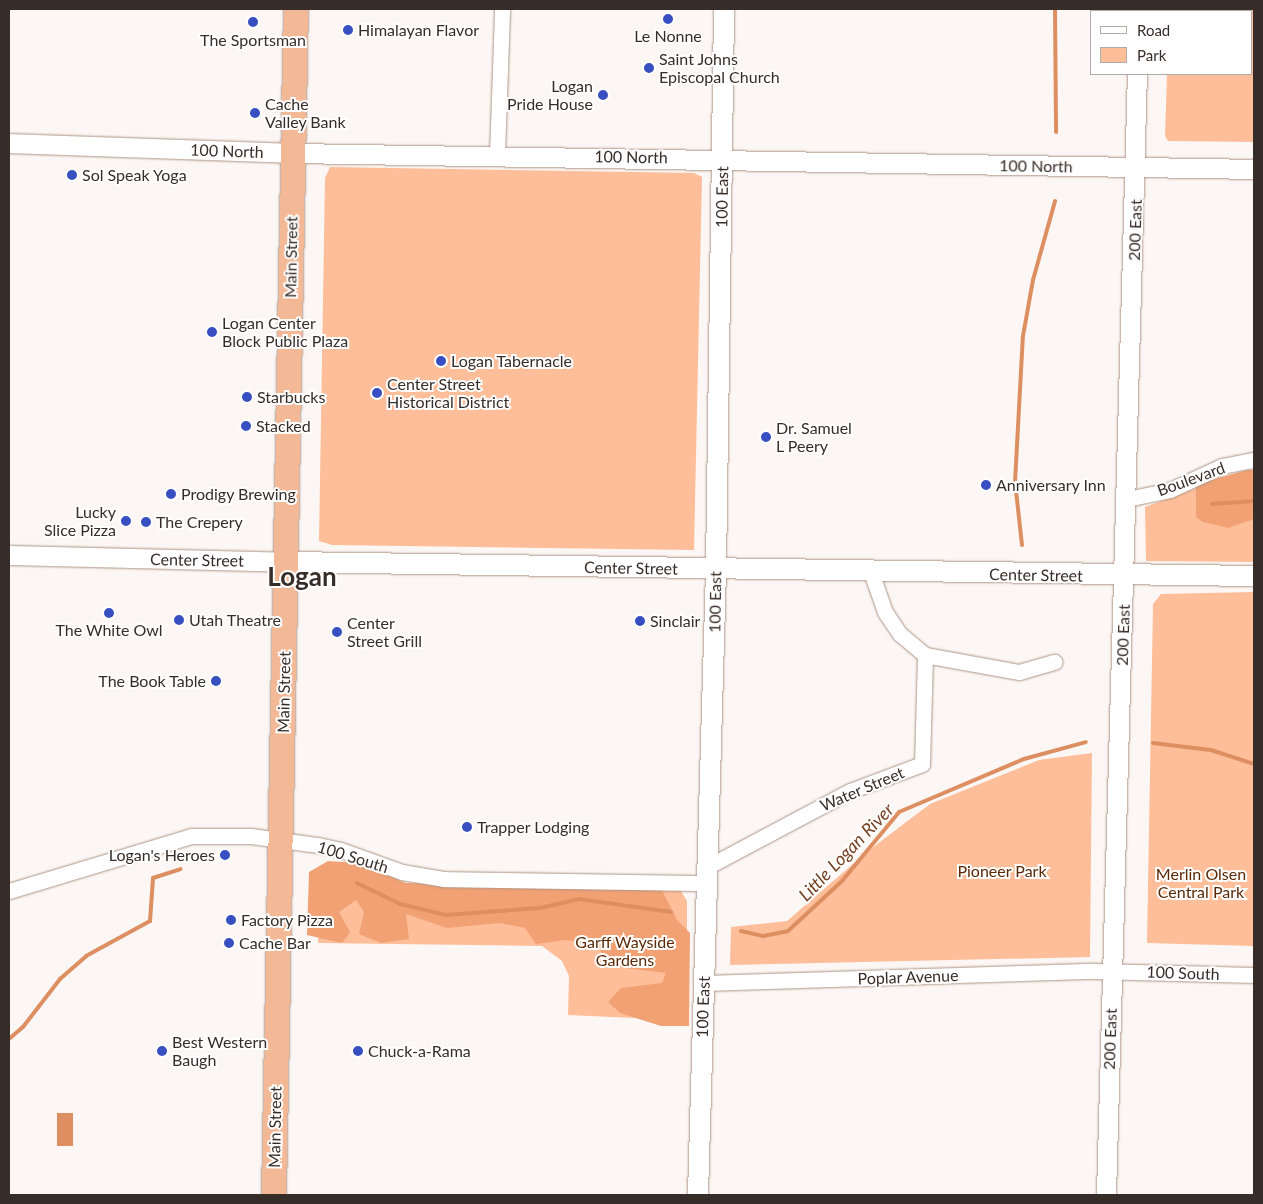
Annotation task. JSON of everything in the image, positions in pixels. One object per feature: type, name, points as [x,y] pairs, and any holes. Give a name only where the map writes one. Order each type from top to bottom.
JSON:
[{"type":"highway","name":"Main Street","points":[[274,1195],[296,9]]},
{"type":"main road","name":"100 East","points":[[698,1195],[716,569],[724,9]]},
{"type":"main road","name":"Center Street","points":[[287,562],[1125,576],[1254,576]]},
{"type":"street","points":[[498,156],[502,9]]},
{"type":"street","name":"200 East","points":[[1106,1195],[1125,576],[1137,75]]},
{"type":"street","name":"100 North","points":[[9,144],[293,153],[1254,169]]},
{"type":"street","name":"Boulevard","points":[[1127,498],[1170,490],[1222,466],[1254,460]]},
{"type":"street","name":"Center Street","points":[[9,555],[287,562]]},
{"type":"street","points":[[871,572],[885,612],[900,634],[925,655],[1019,672],[1055,662]]},
{"type":"street","name":"Water Street","points":[[706,883],[850,792],[922,764],[925,655]]},
{"type":"street","name":"100 South","points":[[9,891],[184,837],[251,836],[341,850],[402,872],[444,879],[706,883]]},
{"type":"street","name":"100 South","points":[[1112,970],[1254,975]]},
{"type":"street","name":"Poplar Avenue","points":[[704,977],[1112,970]]},
{"type":"green space","points":[[1168,9],[1254,9],[1254,142],[1168,141],[1165,136],[1167,75],[1253,75],[1253,10]]},
{"type":"green space","points":[[330,167],[694,173],[702,177],[694,550],[332,545],[319,541],[325,178]]},
{"type":"green space","points":[[1247,470],[1254,470],[1254,519],[1228,528],[1203,522],[1196,517],[1196,484]]},
{"type":"green space","points":[[1254,475],[1254,562],[1146,561],[1145,507],[1229,476]]},
{"type":"green space","name":"Merlin Olsen Central Park","points":[[1254,592],[1254,946],[1147,943],[1153,604],[1161,594]]},
{"type":"green space","name":"Pioneer Park","points":[[1092,753],[1090,957],[730,965],[731,927],[787,921],[868,851],[930,804],[1039,760]]},
{"type":"green space","name":"Garff Wayside Gardens","points":[[328,861],[357,863],[406,883],[661,888],[677,920],[690,933],[689,1026],[661,1026],[620,1013],[608,1002],[621,988],[662,983],[666,973],[617,967],[592,943],[565,940],[536,944],[525,928],[500,923],[447,928],[406,914],[409,939],[381,943],[359,934],[364,912],[356,900],[339,912],[350,932],[342,943],[307,935],[309,872]]},
{"type":"green space","name":"Garff Wayside Gardens","points":[[320,872],[409,891],[681,891],[687,901],[687,964],[634,1018],[568,1015],[569,976],[562,961],[542,946],[318,943]]},
{"type":"shaded area","points":[[57,1113],[73,1113],[73,1146],[57,1146]]},
{"type":"waterway","points":[[1055,9],[1056,132]]},
{"type":"waterway","points":[[1022,545],[1015,482],[1023,336],[1033,280],[1055,201]]},
{"type":"waterway","points":[[1212,504],[1254,501]]},
{"type":"waterway","name":"Little Logan River","points":[[741,931],[763,936],[788,931],[842,881],[899,812],[1024,759],[1086,742]]},
{"type":"waterway","name":"Little Logan River","points":[[1153,743],[1211,750],[1254,764]]},
{"type":"waterway","name":"Little Logan River","points":[[9,1039],[23,1027],[60,979],[86,956],[150,921],[153,878],[181,869]]},
{"type":"waterway","name":"Little Logan River","points":[[357,883],[400,904],[446,915],[540,908],[579,899],[671,912]]},
{"type":"place","name":"Le Nonne","points":[[668,19]]},
{"type":"place","name":"The Sportsman","points":[[253,22]]},
{"type":"place","name":"Himalayan Flavor","points":[[348,30]]},
{"type":"place","name":"Saint Johns Episcopal Church","points":[[649,68]]},
{"type":"place","name":"Logan Pride House","points":[[603,95]]},
{"type":"place","name":"Cache Valley Bank","points":[[255,113]]},
{"type":"place","name":"Sol Speak Yoga","points":[[72,175]]},
{"type":"place","name":"Logan Center Block Public Plaza","points":[[212,332]]},
{"type":"place","name":"Logan Tabernacle","points":[[441,361]]},
{"type":"place","name":"Center Street Historical District","points":[[377,393]]},
{"type":"place","name":"Starbucks","points":[[247,397]]},
{"type":"place","name":"Stacked","points":[[246,426]]},
{"type":"place","name":"Dr. Samuel L Peery","points":[[766,437]]},
{"type":"place","name":"Anniversary Inn","points":[[986,485]]},
{"type":"place","name":"Prodigy Brewing","points":[[171,494]]},
{"type":"place","name":"Lucky Slice Pizza","points":[[126,521]]},
{"type":"place","name":"The Crepery","points":[[146,522]]},
{"type":"place","name":"The White Owl","points":[[109,613]]},
{"type":"place","name":"Utah Theatre","points":[[179,620]]},
{"type":"place","name":"Sinclair","points":[[640,621]]},
{"type":"place","name":"Center Street Grill","points":[[337,632]]},
{"type":"place","name":"The Book Table","points":[[216,681]]},
{"type":"place","name":"Trapper Lodging","points":[[467,827]]},
{"type":"place","name":"Logan's Heroes","points":[[225,855]]},
{"type":"place","name":"Factory Pizza","points":[[231,920]]},
{"type":"place","name":"Cache Bar","points":[[229,943]]},
{"type":"place","name":"Best Western Baugh","points":[[162,1051]]},
{"type":"place","name":"Chuck-a-Rama","points":[[358,1051]]},
{"type":"district","name":"Logan","points":[[302,577]]}]
